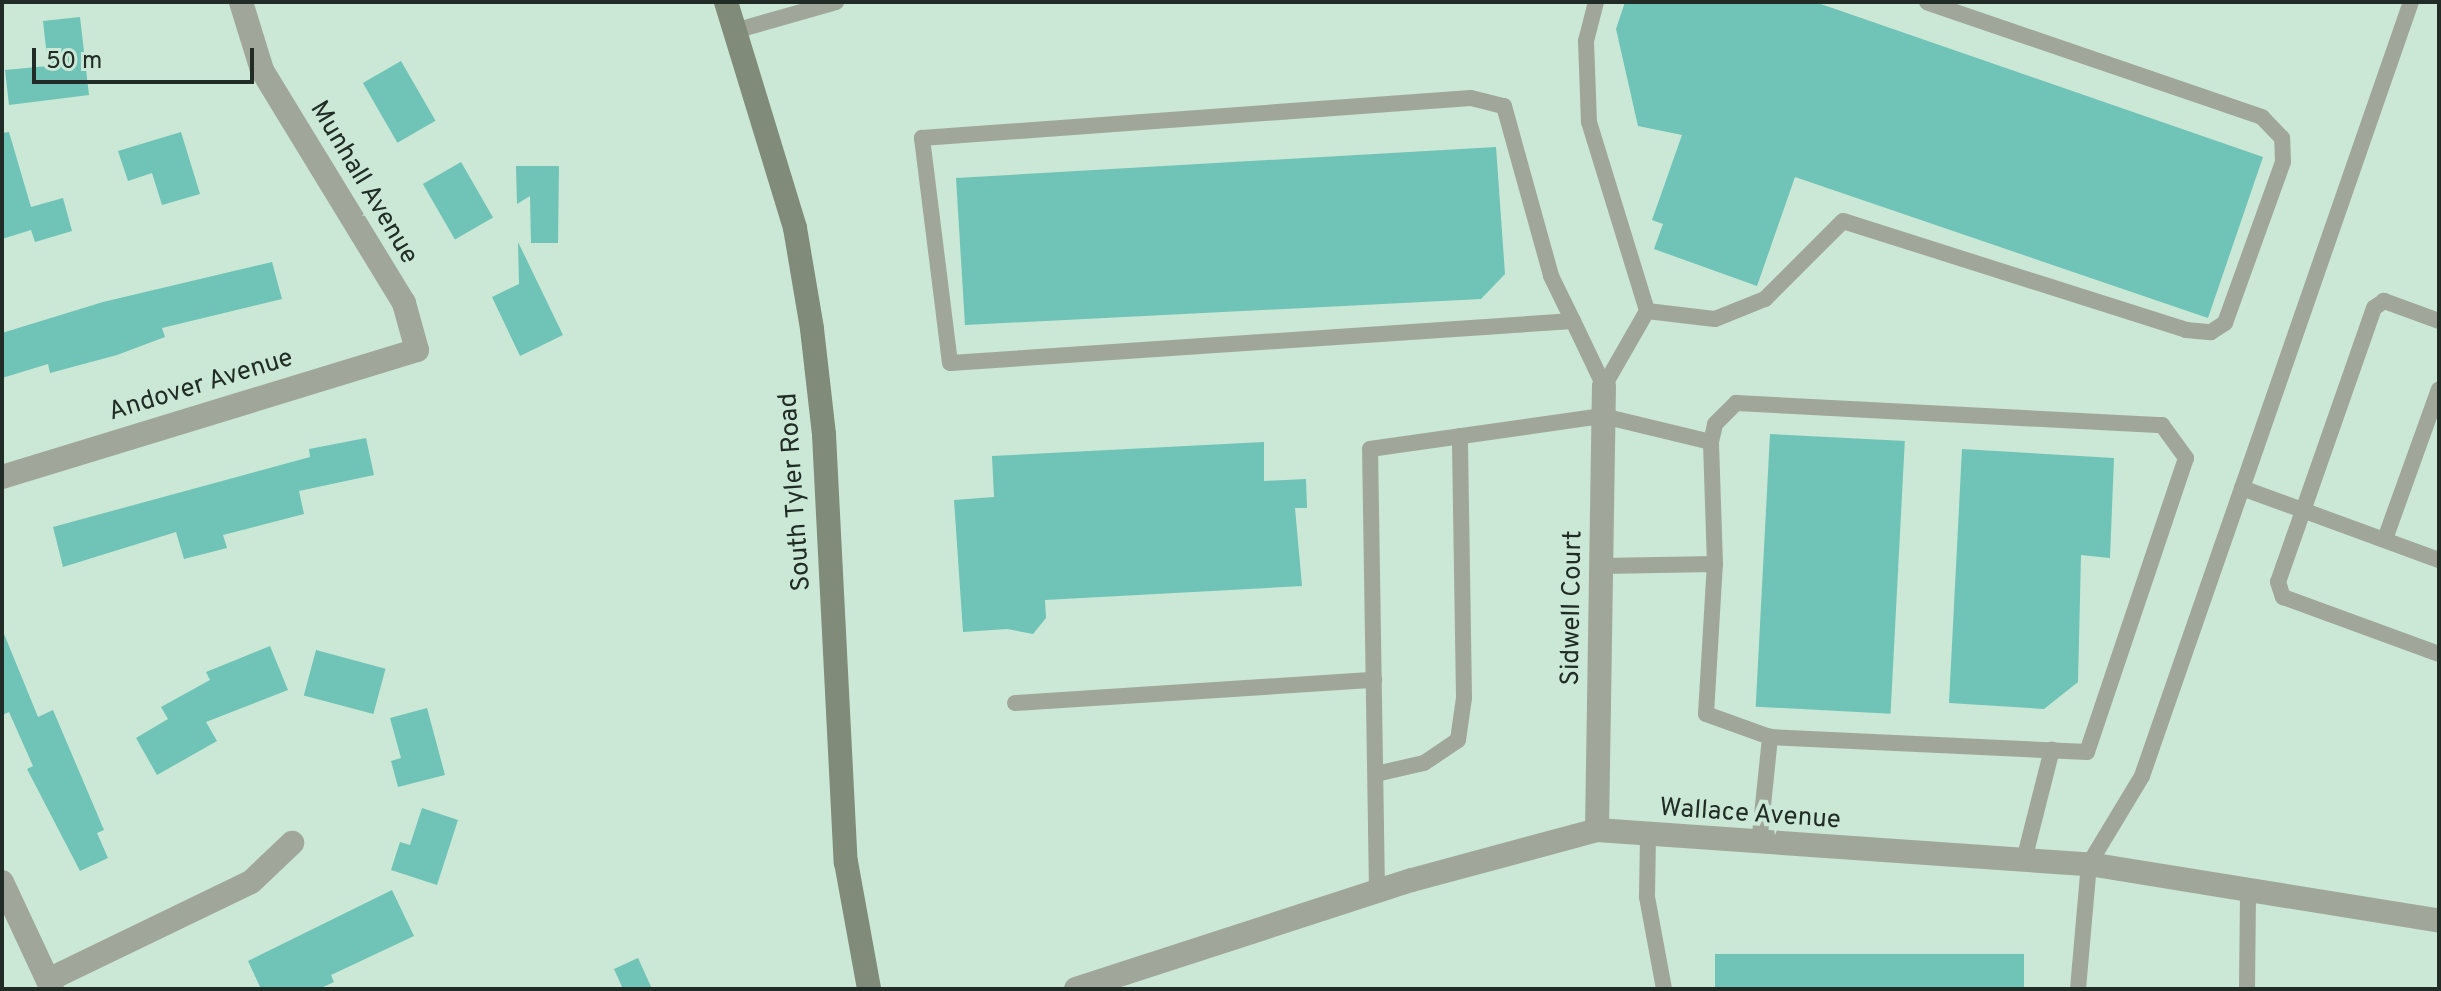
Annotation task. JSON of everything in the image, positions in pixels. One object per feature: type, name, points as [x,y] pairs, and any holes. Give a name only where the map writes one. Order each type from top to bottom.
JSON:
[{"type":"street","name":"Munhall Avenue","points":[[241,2],[262,70],[404,303],[417,350]]},
{"type":"street","name":"South Tyler Road","points":[[726,2],[738,30],[795,228],[812,329],[824,435],[846,862],[869,989]]},
{"type":"street","name":"Andover Avenue","points":[[2,477],[417,350]]},
{"type":"street","name":"Sidwell Court","points":[[1597,830],[1604,386]]},
{"type":"street","name":"Wallace Avenue","points":[[1076,989],[1377,891],[1597,830],[1648,837],[2089,864],[2439,921]]},
{"type":"street","points":[[2,882],[50,985],[251,882],[292,843]]},
{"type":"lane","points":[[738,30],[836,2]]},
{"type":"lane","points":[[1596,2],[1586,41],[1589,122],[1647,311],[1604,386]]},
{"type":"lane","points":[[1647,311],[1715,319],[1765,299],[1843,221],[2186,330],[2211,332],[2225,323],[2283,162],[2282,138],[2262,117],[1927,2]]},
{"type":"lane","points":[[2078,989],[2089,864],[2142,776],[2411,2]]},
{"type":"lane","points":[[1573,321],[950,363],[922,138],[1471,98],[1504,106],[1551,276],[1573,321],[1604,386]]},
{"type":"lane","points":[[2439,321],[2384,301],[2374,308],[2278,582],[2283,597],[2439,654]]},
{"type":"lane","points":[[2385,539],[2439,389]]},
{"type":"lane","points":[[1736,403],[2162,425],[2186,458],[2087,752],[1770,737],[1706,714],[1715,564],[1711,442],[1715,424],[1736,403]]},
{"type":"lane","points":[[1377,891],[1370,449],[1603,416],[1711,442]]},
{"type":"lane","points":[[1376,774],[1424,763],[1458,740],[1464,698],[1460,436]]},
{"type":"lane","points":[[2242,488],[2439,560]]},
{"type":"lane","points":[[1601,566],[1715,564]]},
{"type":"lane","points":[[1015,703],[1374,680]]},
{"type":"lane","points":[[1759,844],[1770,737]]},
{"type":"lane","points":[[2024,860],[2052,749]]},
{"type":"lane","points":[[1648,837],[1647,897],[1664,989]]},
{"type":"lane","points":[[2247,989],[2248,889]]},
{"type":"building","points":[[1625,2],[1815,2],[2263,157],[2208,318],[1795,177],[1757,286],[1654,249],[1663,224],[1652,220],[1682,135],[1638,126],[1616,29]]},
{"type":"building","points":[[80,17],[89,95],[9,105],[5,70],[48,66],[43,21]]},
{"type":"building","points":[[401,61],[436,121],[397,143],[363,83]]},
{"type":"building","points":[[9,132],[31,207],[63,198],[72,231],[35,242],[31,230],[2,239],[2,133]]},
{"type":"building","points":[[181,132],[200,194],[162,205],[152,173],[128,181],[118,151]]},
{"type":"building","points":[[1496,147],[1505,274],[1481,299],[965,325],[956,178]]},
{"type":"building","points":[[461,162],[493,217],[455,239],[423,184]]},
{"type":"building","points":[[516,166],[559,166],[558,243],[531,243],[530,196],[517,204]]},
{"type":"building","points":[[518,242],[563,335],[520,356],[492,297],[519,284]]},
{"type":"building","points":[[272,262],[282,299],[162,328],[165,337],[117,355],[50,373],[48,364],[2,378],[2,333],[103,302]]},
{"type":"building","points":[[1770,434],[1905,441],[1891,714],[1756,707]]},
{"type":"building","points":[[366,438],[374,475],[299,491],[304,514],[223,535],[227,548],[184,559],[176,532],[63,567],[53,527],[310,457],[309,449]]},
{"type":"building","points":[[1264,442],[1264,481],[1306,479],[1307,508],[1295,508],[1302,586],[1045,600],[1046,618],[1033,634],[1007,629],[963,632],[954,500],[994,497],[992,456]]},
{"type":"building","points":[[1962,449],[2114,458],[2110,558],[2081,555],[2078,682],[2044,709],[1949,703]]},
{"type":"building","points":[[2,629],[38,717],[53,710],[104,830],[97,833],[108,858],[80,871],[27,769],[33,766],[9,712],[2,715]]},
{"type":"building","points":[[270,646],[288,690],[206,722],[217,741],[157,775],[136,738],[168,719],[161,707],[210,680],[206,672]]},
{"type":"building","points":[[316,650],[386,669],[373,714],[304,695]]},
{"type":"building","points":[[427,708],[445,775],[398,787],[391,761],[401,758],[390,718]]},
{"type":"building","points":[[422,808],[458,820],[437,885],[391,870],[400,842],[410,845]]},
{"type":"building","points":[[392,890],[414,936],[331,975],[334,982],[319,989],[261,989],[248,961]]},
{"type":"building","points":[[1715,954],[2024,954],[2024,989],[1715,989]]},
{"type":"building","points":[[638,958],[652,989],[623,989],[614,969]]}]
